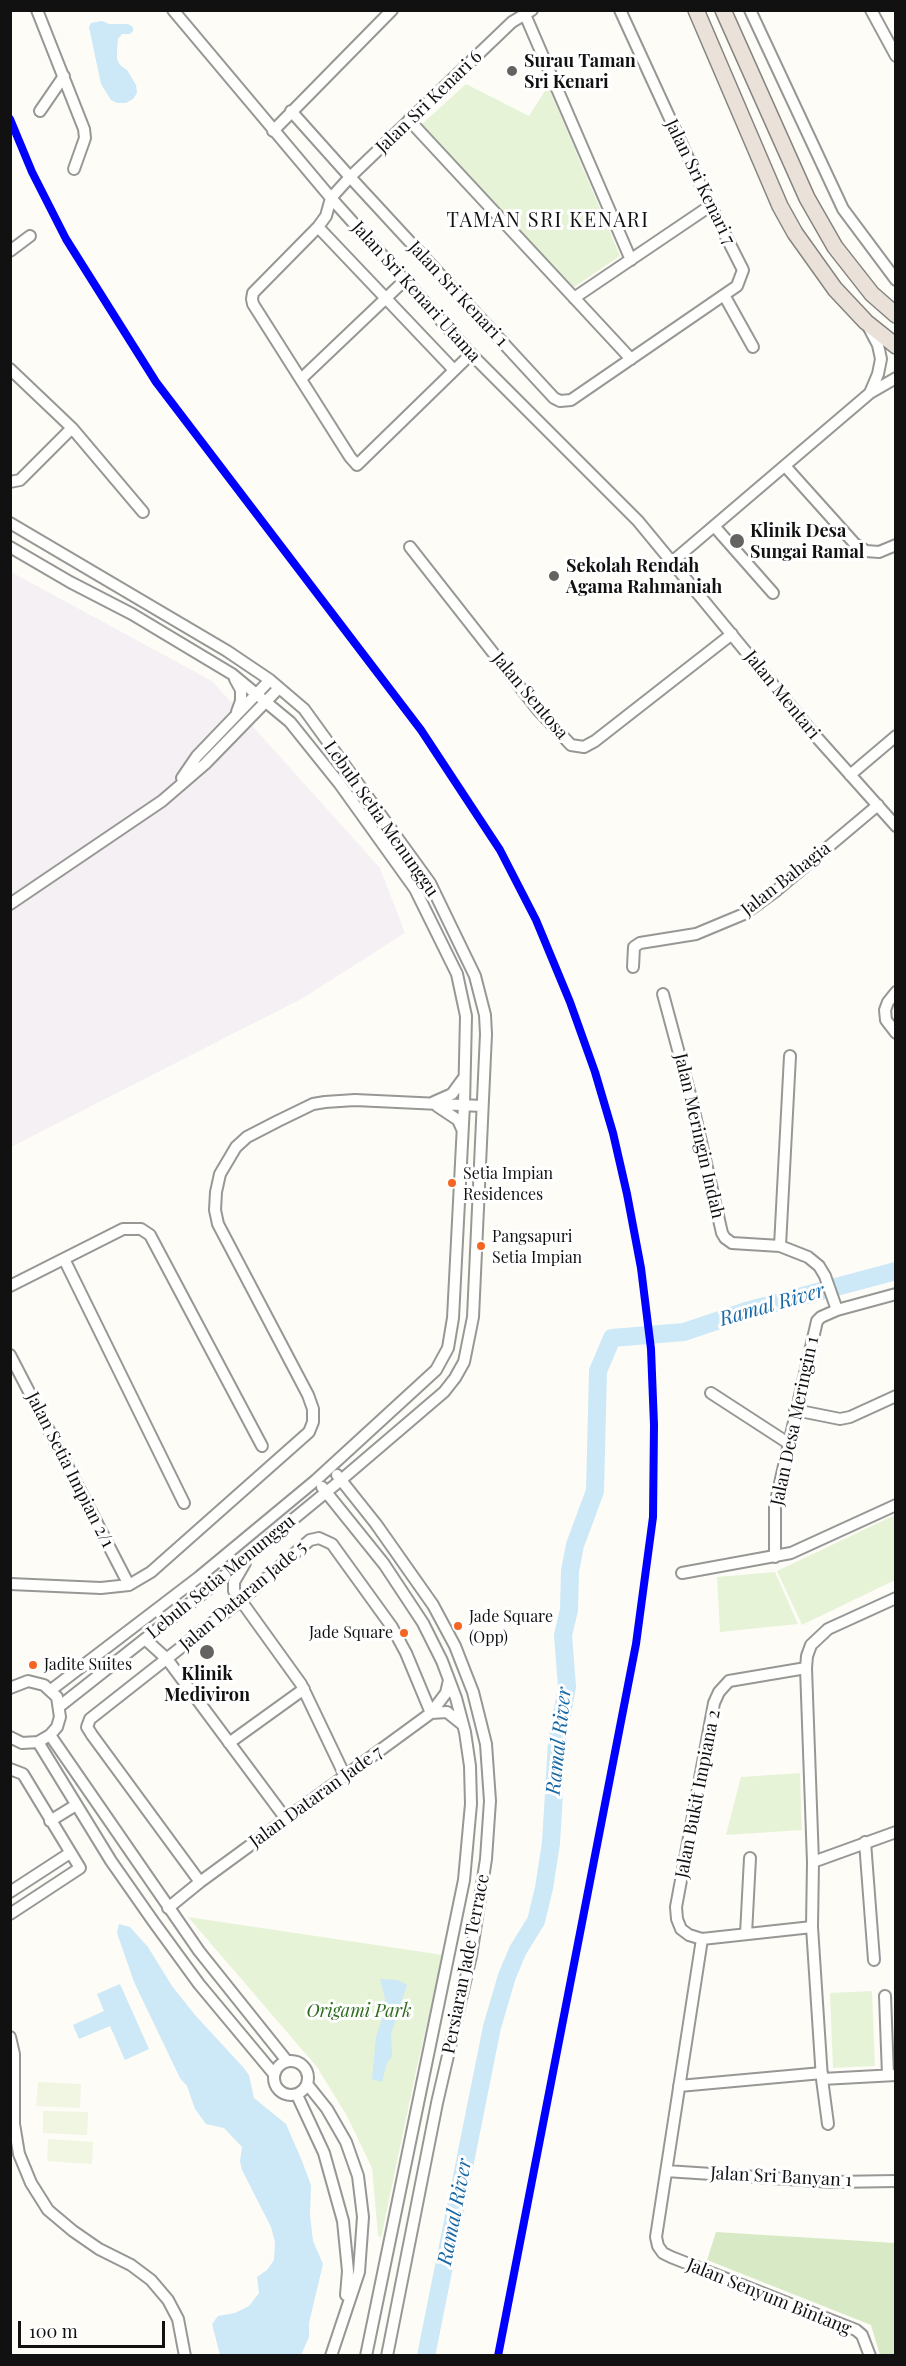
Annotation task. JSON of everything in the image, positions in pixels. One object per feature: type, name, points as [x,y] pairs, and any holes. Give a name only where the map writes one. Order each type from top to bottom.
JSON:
[{"type":"highway","points":[[725,10],[807,198],[829,237],[872,294],[896,315]]},
{"type":"highway","points":[[696,12],[780,206],[812,259],[835,290],[866,322],[896,346]]},
{"type":"street","points":[[37,10],[84,129],[85,138],[74,169]]},
{"type":"street","name":"Jalan Sri Kenari Utama","points":[[173,10],[330,198],[471,354],[638,521],[673,561]]},
{"type":"street","points":[[273,130],[392,10]]},
{"type":"street","name":"Jalan Sri Kenari 7","points":[[571,400],[737,286],[743,270],[710,206],[620,10]]},
{"type":"street","points":[[750,10],[843,210],[896,280]]},
{"type":"street","points":[[871,10],[892,42],[896,56]]},
{"type":"street","points":[[527,12],[631,260]]},
{"type":"street","name":"Jalan Sri Kenari 6","points":[[330,198],[512,22],[527,12]]},
{"type":"street","points":[[40,111],[64,76]]},
{"type":"street","name":"Jalan Sri Kenari 1","points":[[291,111],[554,398],[560,401],[571,400]]},
{"type":"street","points":[[409,120],[631,358]]},
{"type":"street","points":[[330,198],[326,216],[253,293],[253,304],[357,465],[471,354]]},
{"type":"street","points":[[573,298],[710,206]]},
{"type":"street","points":[[318,227],[454,370]]},
{"type":"street","points":[[10,251],[30,236]]},
{"type":"street","points":[[301,380],[405,280]]},
{"type":"street","points":[[724,295],[753,346]]},
{"type":"street","points":[[866,322],[878,345],[881,359],[870,393]]},
{"type":"street","points":[[10,369],[72,429],[144,512]]},
{"type":"street","points":[[673,561],[870,393],[896,378]]},
{"type":"street","points":[[10,482],[20,480],[72,429]]},
{"type":"street","points":[[785,466],[855,544],[866,551],[879,552],[896,545]]},
{"type":"street","points":[[10,523],[227,651],[270,680],[197,756],[176,788]]},
{"type":"street","points":[[714,526],[773,593]]},
{"type":"street","points":[[10,547],[132,614],[231,674],[241,690],[241,701],[236,715]]},
{"type":"street","name":"Jalan Sentosa","points":[[410,547],[538,710],[560,736],[571,745],[584,747],[595,741],[732,634]]},
{"type":"street","name":"Jalan Mentari","points":[[673,561],[850,775],[896,826]]},
{"type":"street","name":"Lebuh Setia Menunggu","points":[[231,674],[290,722],[415,889],[457,974],[463,995],[466,1016],[463,1132]]},
{"type":"street","name":"Lebuh Setia Menunggu","points":[[60,1706],[341,1480],[444,1392],[464,1362],[472,1317],[486,1034],[485,1015],[475,976],[430,883],[304,710],[270,680]]},
{"type":"street","points":[[10,904],[162,801],[205,764],[279,688]]},
{"type":"street","points":[[850,775],[896,736]]},
{"type":"street","name":"Jalan Bahagia","points":[[633,967],[634,947],[640,943],[696,934],[744,914],[777,890],[878,805]]},
{"type":"street","points":[[896,992],[885,1010],[886,1020],[896,1033]]},
{"type":"street","name":"Jalan Meringin Indah","points":[[663,994],[691,1098],[722,1233],[732,1243],[780,1246],[808,1257],[819,1266],[825,1276],[837,1310]]},
{"type":"street","points":[[780,1246],[790,1056]]},
{"type":"street","points":[[428,1104],[453,1094],[465,1076]]},
{"type":"street","points":[[10,1584],[101,1588],[129,1585],[151,1572],[309,1432],[313,1422],[313,1409],[308,1395],[218,1224],[215,1210],[220,1174],[236,1147],[246,1137],[313,1104],[355,1100],[482,1106]]},
{"type":"street","points":[[331,1468],[436,1370],[448,1348],[453,1318],[463,1132],[458,1120],[442,1108],[428,1104]]},
{"type":"street","points":[[10,1286],[123,1229],[141,1229],[150,1234],[262,1446]]},
{"type":"street","points":[[64,1259],[184,1503]]},
{"type":"street","points":[[837,1310],[896,1294]]},
{"type":"street","name":"Jalan Desa Meringin 1","points":[[775,1557],[775,1505],[817,1321],[837,1310]]},
{"type":"street","name":"Jalan Setia Impian 2/1","points":[[10,1355],[129,1585]]},
{"type":"street","points":[[711,1393],[788,1443]]},
{"type":"street","points":[[795,1410],[840,1419],[850,1417],[896,1396]]},
{"type":"street","name":"Lebuh Setia Menunggu","points":[[51,1690],[199,1577],[331,1468]]},
{"type":"street","name":"Persiaran Jade Terrace","points":[[331,1468],[376,1524],[434,1605],[455,1646],[473,1692],[486,1744],[490,1801],[486,1859],[471,1956],[437,2103],[387,2355]]},
{"type":"street","name":"Persiaran Jade Terrace","points":[[316,1480],[402,1589],[423,1623],[449,1680],[462,1724],[470,1766],[471,1803],[464,1880],[366,2355]]},
{"type":"street","points":[[682,1573],[775,1557],[808,1547],[896,1505]]},
{"type":"street","name":"Jalan Dataran Jade 5","points":[[200,1882],[87,1727],[95,1713],[167,1659],[310,1540],[319,1538],[332,1544],[392,1627],[406,1653],[431,1713]]},
{"type":"street","points":[[256,1549],[234,1582],[234,1591],[304,1689],[345,1776]]},
{"type":"street","points":[[828,2124],[822,2076],[812,1927],[813,1862],[806,1668],[811,1645],[818,1636],[828,1629],[896,1598]]},
{"type":"street","points":[[145,1639],[167,1659],[286,1819]]},
{"type":"street","name":"Jalan Bukit Impiana 2","points":[[702,1939],[689,1935],[681,1929],[676,1919],[676,1907],[714,1703],[719,1692],[729,1681],[806,1668]]},
{"type":"street","points":[[431,1713],[446,1693],[449,1680]]},
{"type":"street","points":[[10,1688],[28,1681],[44,1685],[51,1690],[60,1706],[57,1726],[50,1735],[38,1742],[22,1743],[10,1737]]},
{"type":"street","points":[[229,1743],[304,1689]]},
{"type":"street","points":[[431,1713],[447,1712],[462,1724]]},
{"type":"street","name":"Jalan Dataran Jade 7","points":[[168,1908],[200,1882],[431,1713]]},
{"type":"street","points":[[50,1735],[199,1951],[287,2061]]},
{"type":"street","points":[[38,1742],[111,1862],[199,1984],[273,2074],[274,2083],[279,2091],[284,2095],[297,2095],[307,2084],[306,2070],[301,2064],[287,2061],[281,2063],[273,2074]]},
{"type":"street","points":[[10,1769],[23,1774],[80,1868],[10,1914]]},
{"type":"street","points":[[50,1821],[76,1805]]},
{"type":"street","points":[[813,1862],[896,1832]]},
{"type":"street","points":[[865,1842],[874,1960]]},
{"type":"street","points":[[111,1862],[128,1851]]},
{"type":"street","points":[[10,1892],[70,1852]]},
{"type":"street","points":[[746,1934],[750,1858]]},
{"type":"street","points":[[666,2171],[702,1939],[812,1927]]},
{"type":"street","points":[[679,2086],[822,2076],[892,2075],[885,1996]]},
{"type":"street","points":[[10,2037],[14,2054],[14,2124],[19,2154],[31,2183],[48,2210],[73,2231],[131,2265],[151,2280],[168,2300],[178,2319],[185,2355]]},
{"type":"street","points":[[307,2084],[327,2109],[346,2142],[358,2176],[363,2217],[358,2272],[331,2355]]},
{"type":"street","points":[[297,2095],[324,2153],[343,2221],[348,2271],[344,2313]]},
{"type":"street","name":"Jalan Sri Banyan 1","points":[[666,2171],[833,2182],[896,2181]]},
{"type":"street","name":"Jalan Senyum Bintang","points":[[666,2171],[656,2236],[658,2246],[663,2253],[855,2330],[862,2335],[870,2355]]},
{"type":"shaded area","points":[[11,572],[212,681],[380,868],[405,933],[303,998],[11,1147]]},
{"type":"green space","points":[[466,84],[529,116],[548,86],[620,256],[571,289],[420,126]]},
{"type":"green space","points":[[895,1515],[895,1580],[802,1625],[777,1571]]},
{"type":"green space","points":[[775,1572],[798,1624],[720,1632],[717,1577]]},
{"type":"green space","points":[[800,1773],[802,1830],[726,1835],[741,1777]]},
{"type":"green space","name":"Origami Park","points":[[188,1917],[443,1955],[381,2238],[378,2235],[372,2168],[347,2116],[317,2067]]},
{"type":"green space","points":[[872,1991],[875,2066],[833,2068],[830,1993]]},
{"type":"green space","points":[[38,2082],[81,2084],[80,2108],[36,2106]]},
{"type":"green space","points":[[43,2111],[88,2112],[87,2135],[43,2133]]},
{"type":"green space","points":[[48,2139],[93,2142],[92,2164],[47,2161]]},
{"type":"green space","points":[[716,2232],[895,2243],[895,2355],[880,2355],[871,2325],[707,2260]]},
{"type":"water","points":[[102,21],[109,24],[128,24],[133,27],[130,34],[122,34],[118,39],[117,59],[136,85],[137,93],[126,103],[111,100],[101,84],[89,27],[91,23]]},
{"type":"water","points":[[119,1924],[130,1927],[148,1947],[172,1986],[195,2015],[243,2067],[249,2075],[254,2098],[286,2124],[302,2161],[311,2185],[310,2215],[313,2241],[323,2264],[309,2323],[309,2337],[301,2355],[220,2355],[212,2324],[218,2316],[235,2313],[249,2306],[259,2293],[257,2277],[267,2270],[274,2260],[275,2242],[271,2227],[242,2170],[240,2161],[242,2147],[224,2128],[206,2124],[195,2109],[187,2086],[180,2078],[134,1982],[117,1933]]},
{"type":"water","points":[[380,1979],[397,1980],[407,1985],[391,2034],[392,2056],[387,2063],[382,2082],[372,2079],[376,2037],[384,2013],[385,1999]]},
{"type":"water","points":[[120,1984],[149,2049],[125,2060],[110,2026],[79,2039],[73,2025],[104,2011],[97,1994]]},
{"type":"waterway","name":"Ramal River","points":[[426,2356],[492,2027],[507,1976],[518,1950],[536,1921],[544,1888],[551,1843],[557,1742],[567,1687],[563,1635],[569,1610],[570,1571],[575,1545],[595,1491],[598,1371],[612,1338],[684,1332],[746,1311],[896,1271]]},
{"type":"transit line","points":[[10,119],[32,172],[66,239],[156,382],[421,730],[500,850],[536,920],[570,1002],[595,1072],[613,1133],[627,1194],[641,1268],[651,1349],[654,1425],[653,1517],[636,1644],[498,2356]]},
{"type":"place","name":"Surau Taman Sri Kenari","points":[[512,71]]},
{"type":"place","name":"Klinik Desa Sungai Ramal","points":[[737,541]]},
{"type":"place","name":"Sekolah Rendah Agama Rahmaniah","points":[[554,576]]},
{"type":"place","name":"Setia Impian Residences","points":[[452,1183]]},
{"type":"place","name":"Pangsapuri Setia Impian","points":[[481,1246]]},
{"type":"place","name":"Jade Square (Opp)","points":[[458,1626]]},
{"type":"place","name":"Jade Square","points":[[404,1633]]},
{"type":"place","name":"Klinik Mediviron","points":[[207,1652]]},
{"type":"place","name":"Jadite Suites","points":[[33,1665]]},
{"type":"district","name":"TAMAN SRI KENARI","points":[[548,221]]}]
